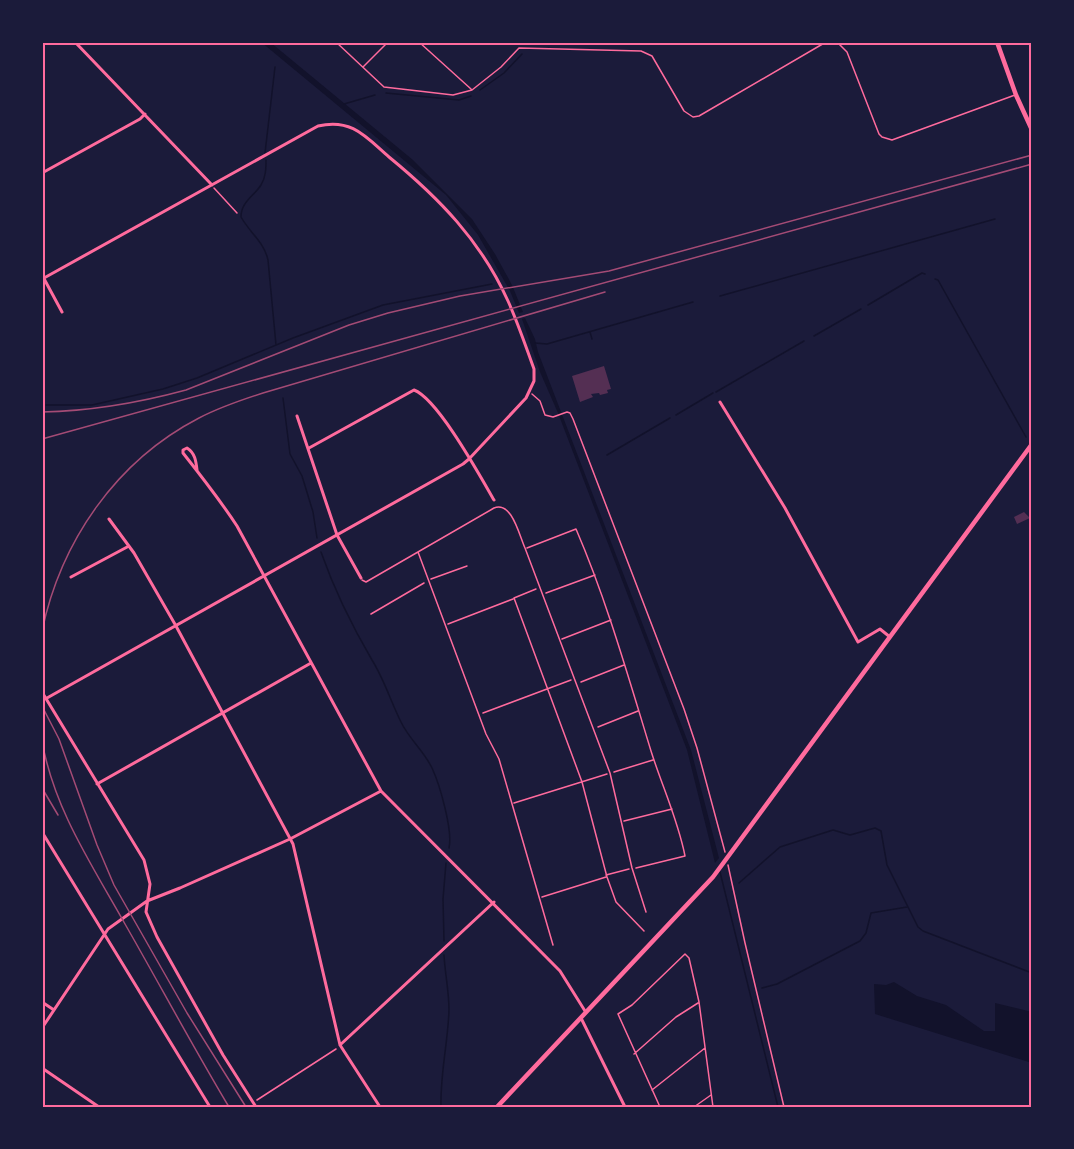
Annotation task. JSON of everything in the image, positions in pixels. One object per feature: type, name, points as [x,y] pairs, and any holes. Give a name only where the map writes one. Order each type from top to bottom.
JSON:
[{"type":"main road","points":[[997,42],[1016,95],[1032,130]]},
{"type":"main road","points":[[497,1107],[726,861],[1032,444]]},
{"type":"street","points":[[75,42],[212,185]]},
{"type":"street","points":[[42,173],[140,119],[145,114]]},
{"type":"street","points":[[47,699],[469,459],[526,398],[534,381],[534,369],[508,301],[478,247],[462,225],[430,192],[357,130],[340,123],[318,126],[43,277],[62,312]]},
{"type":"street","points":[[309,448],[414,390],[423,395],[446,421],[494,500]]},
{"type":"street","points":[[720,402],[785,508],[858,642],[879,629],[890,637]]},
{"type":"street","points":[[297,416],[337,535],[361,578]]},
{"type":"street","points":[[197,470],[192,451],[187,448],[183,453],[212,489],[237,526],[381,791],[494,902],[560,971],[585,1011]]},
{"type":"street","points":[[109,519],[129,546],[176,626],[290,838],[340,1045],[380,1107]]},
{"type":"street","points":[[70,577],[129,546]]},
{"type":"street","points":[[97,784],[311,663]]},
{"type":"street","points":[[42,692],[144,860],[150,884],[146,912],[157,938],[223,1055],[256,1107]]},
{"type":"street","points":[[42,1028],[112,925],[147,901],[290,838],[381,791]]},
{"type":"street","points":[[42,832],[210,1107]]},
{"type":"street","points":[[340,1045],[494,902]]},
{"type":"street","points":[[42,1002],[54,1010]]},
{"type":"street","points":[[580,1017],[625,1107]]},
{"type":"street","points":[[42,1068],[99,1107]]},
{"type":"lane","points":[[336,42],[384,87],[453,94],[472,90],[501,67],[519,48],[640,51],[652,56],[687,114],[699,116],[826,42]]},
{"type":"lane","points":[[363,67],[387,42]]},
{"type":"lane","points":[[418,42],[472,90]]},
{"type":"lane","points":[[837,42],[847,52],[879,134],[892,141],[1016,95]]},
{"type":"lane","points":[[361,578],[366,582],[481,514],[499,506],[510,512],[610,773],[646,912]]},
{"type":"lane","points":[[418,551],[479,715],[499,759],[553,945]]},
{"type":"path","points":[[212,185],[237,213]]},
{"type":"path","points":[[529,392],[540,401],[545,415],[553,417],[567,412],[573,419],[684,709],[697,748],[726,861],[784,1107]]},
{"type":"path","points":[[525,548],[576,529],[596,574],[612,620],[685,856],[633,868],[538,898]]},
{"type":"path","points":[[370,614],[429,580],[467,566]]},
{"type":"path","points":[[543,594],[596,574]]},
{"type":"path","points":[[445,625],[540,588]]},
{"type":"path","points":[[514,598],[582,782],[606,876],[616,902],[644,931]]},
{"type":"path","points":[[560,639],[612,620]]},
{"type":"path","points":[[576,684],[625,665]]},
{"type":"path","points":[[479,715],[574,679]]},
{"type":"path","points":[[594,728],[639,711]]},
{"type":"path","points":[[512,804],[654,760]]},
{"type":"path","points":[[621,821],[672,809]]},
{"type":"path","points":[[660,1107],[634,1054],[618,1014],[632,1005],[682,955],[687,955],[689,958],[699,1002],[713,1107]]},
{"type":"path","points":[[634,1054],[676,1017],[699,1002]]},
{"type":"path","points":[[253,1102],[340,1045]]},
{"type":"path","points":[[652,1090],[705,1047]]},
{"type":"path","points":[[694,1107],[711,1094]]},
{"type":"shaded area","points":[[261,42],[270,42],[413,160],[472,219],[512,285],[523,312],[519,313],[510,291],[478,235],[446,195]]},
{"type":"shaded area","points":[[525,318],[535,339],[538,352],[691,750],[719,858],[715,863],[687,750],[558,413],[540,372],[522,319]]},
{"type":"shaded area","points":[[894,982],[917,996],[946,1005],[984,1031],[995,1031],[995,1003],[1032,1012],[1032,1063],[875,1014],[874,984],[886,985]]},
{"type":"building","points":[[604,366],[611,389],[607,390],[608,393],[600,395],[599,393],[591,394],[593,397],[580,402],[572,376]]},
{"type":"building","points":[[1024,512],[1030,518],[1017,524],[1014,517]]},
{"type":"waterway","points":[[480,90],[504,73],[522,54]]},
{"type":"waterway","points":[[265,153],[275,67]]},
{"type":"waterway","points":[[386,93],[459,100],[471,96]]},
{"type":"waterway","points":[[344,104],[375,95]]},
{"type":"waterway","points":[[266,160],[263,182],[245,203],[241,217],[263,248],[268,260],[276,345]]},
{"type":"waterway","points":[[720,296],[995,219]]},
{"type":"waterway","points":[[868,305],[922,273],[925,274]]},
{"type":"waterway","points":[[935,279],[938,280],[1026,437]]},
{"type":"waterway","points":[[46,405],[92,405],[163,389],[197,378],[293,338],[383,305],[492,284]]},
{"type":"waterway","points":[[535,343],[547,344],[693,302]]},
{"type":"waterway","points":[[814,336],[861,309]]},
{"type":"waterway","points":[[590,332],[592,339]]},
{"type":"waterway","points":[[716,392],[804,341]]},
{"type":"waterway","points":[[676,415],[713,393]]},
{"type":"waterway","points":[[283,398],[290,454],[302,476],[313,512],[317,538]]},
{"type":"waterway","points":[[607,455],[670,418]]},
{"type":"waterway","points":[[321,552],[344,607],[380,675],[401,722],[432,768],[442,796],[449,831],[449,848]]},
{"type":"waterway","points":[[739,883],[780,847],[833,830],[850,835],[875,828],[881,831],[887,865],[918,927],[923,931],[1032,973]]},
{"type":"waterway","points":[[444,941],[443,899],[446,863]]},
{"type":"waterway","points":[[720,872],[778,1107]]},
{"type":"waterway","points":[[762,988],[777,984],[860,941],[866,933],[871,913],[907,907]]},
{"type":"waterway","points":[[441,1107],[449,1010],[444,955]]},
{"type":"tram line","points":[[42,412],[115,406],[186,390],[349,325],[388,313],[460,296],[609,271],[1032,155]]},
{"type":"tram line","points":[[42,706],[59,739],[97,845],[114,885],[187,1013],[246,1107]]},
{"type":"railway","points":[[42,439],[1032,164]]},
{"type":"railway","points":[[42,631],[63,566],[78,535],[96,507],[142,457],[169,436],[207,414],[247,398],[605,292]]},
{"type":"railway","points":[[42,741],[55,790],[87,858],[229,1107]]},
{"type":"railway","points":[[42,788],[58,815]]}]
